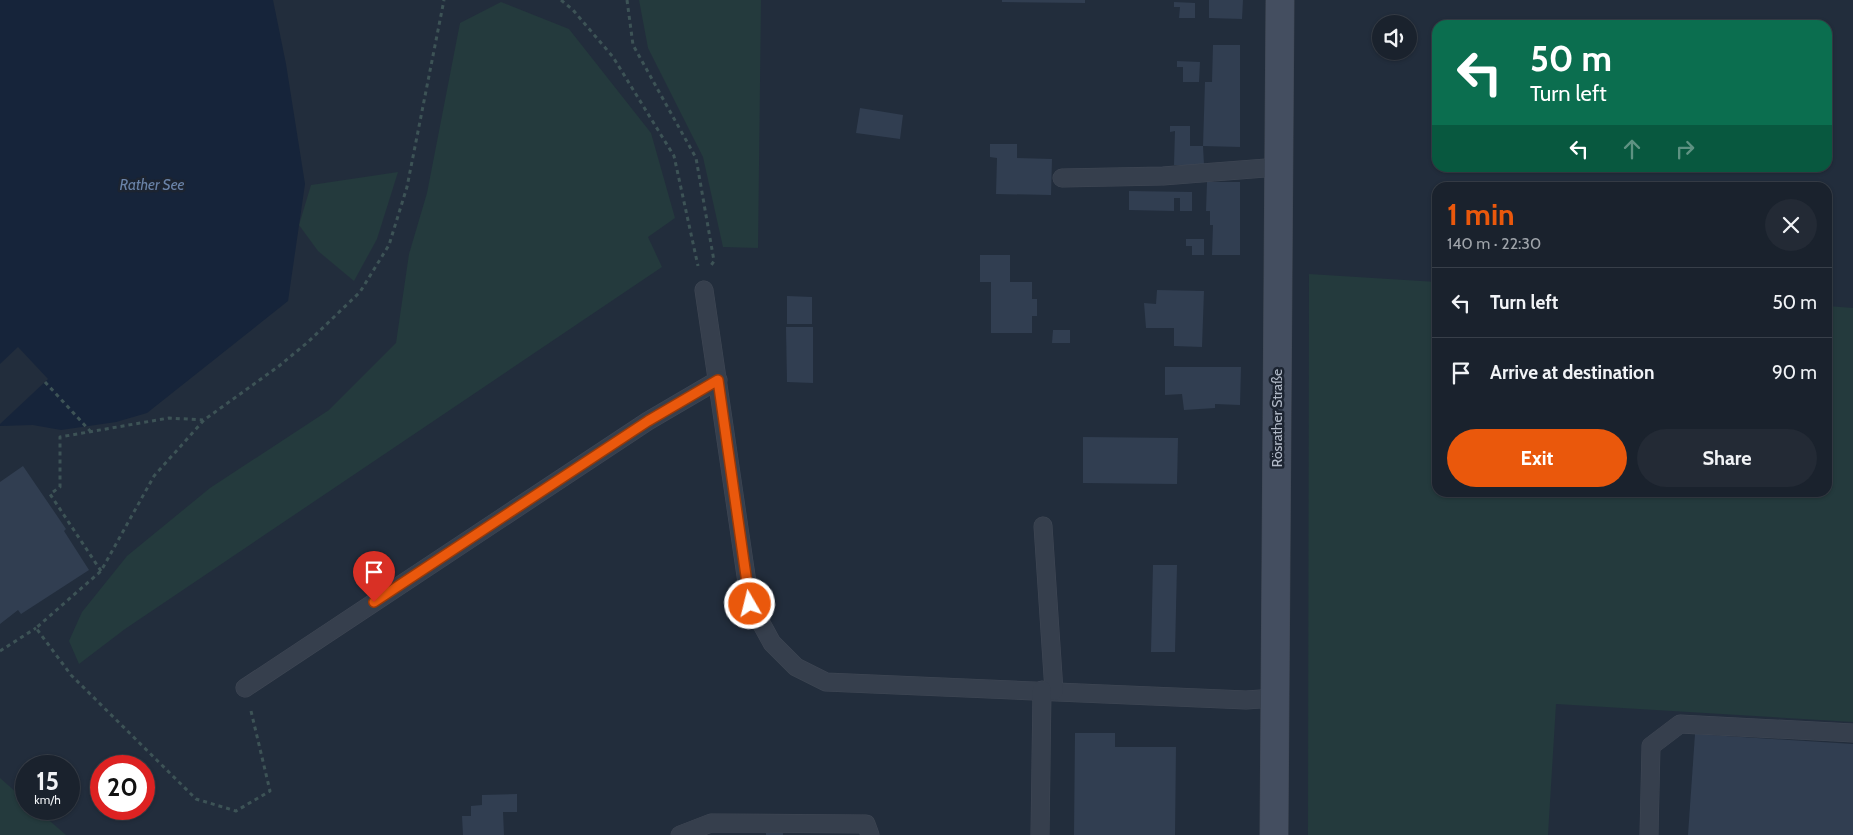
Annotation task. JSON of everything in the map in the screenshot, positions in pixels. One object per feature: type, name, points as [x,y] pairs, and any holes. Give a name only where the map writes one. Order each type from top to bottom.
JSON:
[{"type":"main road","name":"Rösrather Straße","points":[[1274,835],[1280,0]]},
{"type":"lane","points":[[1062,178],[1163,176],[1279,167]]},
{"type":"lane","points":[[704,290],[750,604],[772,643],[796,667],[826,682],[1246,700],[1275,698]]},
{"type":"lane","points":[[245,688],[648,421],[718,380]]},
{"type":"lane","points":[[1040,835],[1048,691],[1043,526]]},
{"type":"lane","points":[[1649,835],[1651,746],[1680,724],[1853,733]]},
{"type":"lane","points":[[680,835],[711,823],[866,824],[870,835]]},
{"type":"path","points":[[0,651],[36,628],[101,571],[154,476],[204,420],[279,366],[360,292],[389,245],[407,187],[444,0]]},
{"type":"path","points":[[561,0],[574,10],[613,57],[674,156],[697,258]]},
{"type":"path","points":[[627,0],[633,45],[696,158],[714,261]]},
{"type":"path","points":[[45,382],[91,432]]},
{"type":"path","points":[[101,571],[50,494],[60,487],[60,437],[169,418],[204,420]]},
{"type":"path","points":[[36,628],[72,675],[196,799],[236,811],[270,790],[245,688]]},
{"type":"green space","points":[[639,0],[761,0],[758,248],[723,247],[703,157],[648,48]]},
{"type":"green space","points":[[501,2],[569,29],[651,133],[675,218],[648,237],[662,267],[125,629],[79,664],[69,641],[82,612],[127,556],[210,488],[329,410],[396,343],[409,254],[427,193],[460,23]]},
{"type":"green space","points":[[398,172],[377,239],[354,281],[318,251],[299,225],[311,185]]},
{"type":"green space","points":[[1309,274],[1432,282],[1432,497],[1832,497],[1832,306],[1853,308],[1853,722],[1556,704],[1548,835],[1308,835]]},
{"type":"green space","points":[[0,778],[15,791],[15,820],[49,820],[66,835],[0,835]]},
{"type":"water","name":"Rather See","points":[[0,0],[273,0],[286,64],[305,184],[288,301],[147,413],[116,422],[61,430],[33,425],[0,426]]},
{"type":"pier","points":[[18,347],[48,379],[0,424],[0,364]]},
{"type":"building","points":[[1002,0],[1085,0],[1085,3],[1002,2]]},
{"type":"building","points":[[1209,0],[1243,0],[1242,19],[1209,18]]},
{"type":"building","points":[[1174,2],[1195,3],[1195,18],[1179,18],[1180,7],[1174,7]]},
{"type":"building","points":[[1213,45],[1240,45],[1240,147],[1203,146],[1205,82],[1212,82]]},
{"type":"building","points":[[1177,61],[1200,62],[1199,82],[1183,82],[1183,67],[1177,67]]},
{"type":"building","points":[[860,108],[903,115],[900,139],[856,133]]},
{"type":"building","points":[[1170,126],[1190,126],[1190,146],[1203,146],[1204,165],[1174,165],[1175,131],[1170,132]]},
{"type":"building","points":[[990,144],[1017,144],[1017,158],[1052,159],[1051,195],[996,194],[997,158],[990,157]]},
{"type":"building","points":[[1207,182],[1240,182],[1240,255],[1212,255],[1213,225],[1210,225],[1210,211],[1206,211]]},
{"type":"building","points":[[1129,191],[1192,192],[1192,211],[1180,211],[1180,198],[1174,198],[1174,211],[1129,210]]},
{"type":"building","points":[[1186,239],[1204,239],[1204,255],[1192,255],[1192,246],[1186,246]]},
{"type":"building","points":[[980,255],[1010,255],[1010,282],[1032,282],[1032,299],[1037,299],[1037,316],[1032,316],[1032,333],[991,333],[991,282],[980,282]]},
{"type":"building","points":[[1157,290],[1204,291],[1202,347],[1174,346],[1174,328],[1146,328],[1144,303],[1156,304]]},
{"type":"building","points":[[787,296],[812,297],[812,324],[787,324]]},
{"type":"building","points":[[786,327],[813,327],[813,383],[787,382]]},
{"type":"building","points":[[1053,330],[1070,330],[1070,343],[1052,343]]},
{"type":"building","points":[[1165,367],[1241,367],[1240,405],[1215,404],[1215,408],[1184,410],[1182,394],[1165,395]]},
{"type":"building","points":[[1083,437],[1178,438],[1177,484],[1083,483]]},
{"type":"building","points":[[23,466],[66,529],[64,531],[89,570],[21,614],[18,610],[0,624],[0,482]]},
{"type":"building","points":[[1153,565],[1177,565],[1175,652],[1151,652]]},
{"type":"building","points":[[1075,733],[1115,733],[1115,747],[1176,747],[1175,835],[1074,835]]},
{"type":"building","points":[[1695,734],[1853,744],[1853,835],[1688,835]]},
{"type":"building","points":[[517,794],[517,812],[503,812],[504,835],[463,835],[462,816],[471,816],[471,806],[482,805],[482,795]]},
{"type":"building","points":[[766,833],[783,833],[783,835],[766,835]]},
{"type":"route","points":[[374,602],[648,421],[718,380],[750,604]]}]
